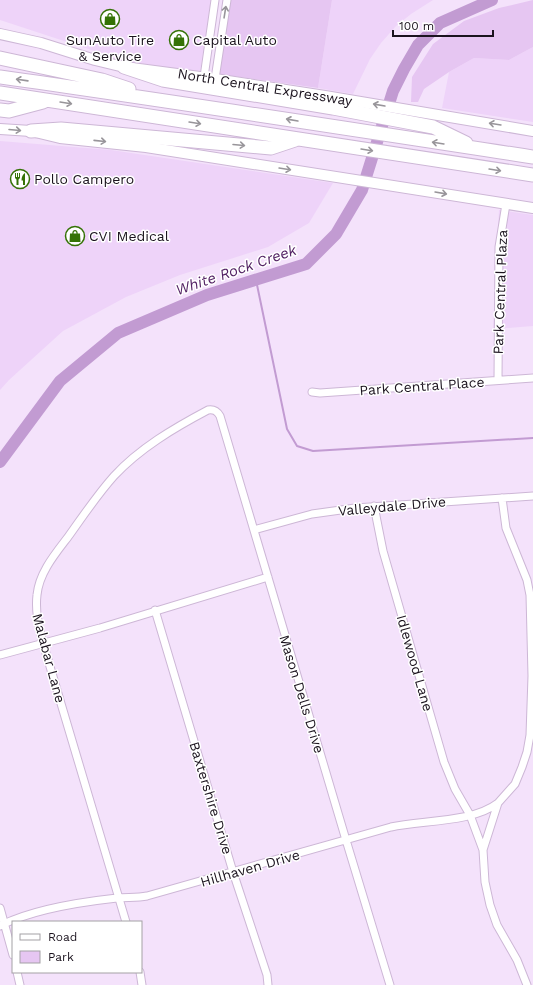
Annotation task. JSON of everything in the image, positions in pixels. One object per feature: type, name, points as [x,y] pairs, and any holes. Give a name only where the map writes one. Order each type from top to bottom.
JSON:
[{"type":"highway","points":[[0,58],[102,80],[158,99]]},
{"type":"highway","points":[[124,67],[163,80],[338,103],[433,126],[477,148]]},
{"type":"highway","name":"North Central Expressway","points":[[0,77],[158,99],[533,157]]},
{"type":"highway","points":[[0,93],[533,175]]},
{"type":"highway","points":[[0,110],[9,111],[48,100]]},
{"type":"highway","points":[[31,131],[61,130],[271,148],[297,139]]},
{"type":"main road","name":"North Central Expressway","points":[[0,34],[41,43],[95,60],[124,67],[204,77],[338,103],[416,111],[533,131]]},
{"type":"main road","points":[[0,128],[31,131],[60,138],[146,147],[402,186],[533,208]]},
{"type":"street","points":[[204,77],[215,0]]},
{"type":"street","points":[[215,79],[227,0]]},
{"type":"street","name":"Park Central Plaza","points":[[498,380],[499,247],[506,204]]},
{"type":"street","name":"Park Central Place","points":[[312,392],[320,393],[533,378]]},
{"type":"street","name":"Mason Dells Drive","points":[[208,410],[216,411],[220,416],[390,985]]},
{"type":"street","name":"Malabar Lane","points":[[126,921],[43,643],[36,607],[37,594],[42,577],[49,563],[114,476],[145,449],[174,429],[208,410]]},
{"type":"street","name":"Valleydale Drive","points":[[254,530],[312,514],[374,506],[533,496]]},
{"type":"street","points":[[502,498],[508,532],[527,580],[530,594],[533,676],[530,735],[527,752],[514,784],[498,803],[483,850],[484,882],[497,925],[517,960],[527,985]]},
{"type":"street","name":"Idlewood Lane","points":[[374,506],[383,551],[446,767],[455,789],[470,815],[483,850]]},
{"type":"street","points":[[0,655],[100,628],[155,610],[268,577]]},
{"type":"street","name":"Baxtershire Drive","points":[[155,610],[233,872],[267,975],[268,985]]},
{"type":"street","name":"Hillhaven Drive","points":[[13,921],[60,906],[118,898],[147,896],[401,825],[448,820],[470,815],[493,808],[498,803]]},
{"type":"street","points":[[0,908],[2,925],[12,952]]},
{"type":"street","name":"Hillhaven Drive","points":[[2,925],[12,921]]},
{"type":"street","points":[[17,973],[20,985]]},
{"type":"street","points":[[140,973],[142,985]]},
{"type":"shaded area","points":[[0,0],[211,0],[200,72],[125,61],[0,20]]},
{"type":"shaded area","points":[[332,0],[433,0],[396,26],[381,43],[370,59],[353,94],[318,88]]},
{"type":"shaded area","points":[[533,47],[533,122],[442,108],[449,72],[474,58],[509,60]]},
{"type":"shaded area","points":[[0,141],[111,150],[333,183],[309,223],[268,247],[180,275],[126,297],[63,331],[0,390]]},
{"type":"shaded area","points":[[499,210],[533,215],[533,326],[493,329]]},
{"type":"green space","points":[[231,0],[332,0],[318,88],[219,74]]},
{"type":"green space","points":[[533,0],[533,47],[509,60],[474,58],[449,72],[424,89],[418,102],[411,102],[412,77],[433,44],[464,21],[499,8]]},
{"type":"waterway","name":"White Rock Creek","points":[[0,462],[60,381],[118,333],[207,295],[306,264],[336,234],[362,190],[393,91],[418,45],[440,23],[492,0]]},
{"type":"waterway","points":[[256,280],[287,429],[297,446],[313,451],[533,438]]},
{"type":"place","name":"SunAuto Tire & Service","points":[[110,19]]},
{"type":"place","name":"Capital Auto","points":[[179,40]]},
{"type":"place","name":"Pollo Campero","points":[[20,179]]},
{"type":"place","name":"CVI Medical","points":[[75,236]]}]
